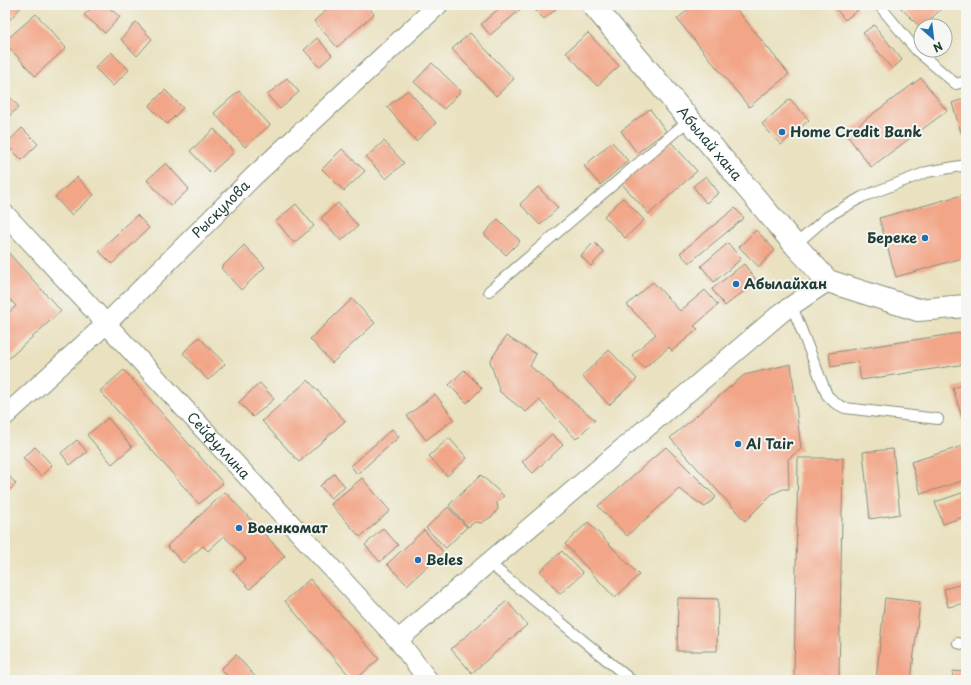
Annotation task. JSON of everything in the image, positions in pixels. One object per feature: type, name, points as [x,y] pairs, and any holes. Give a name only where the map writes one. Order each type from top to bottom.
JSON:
[{"type":"main road","name":"Абылай хана","points":[[593,5],[795,245],[828,281]]},
{"type":"main road","points":[[828,281],[918,310],[966,306]]},
{"type":"street","name":"Рыскулова","points":[[5,416],[106,324],[254,176],[438,5]]},
{"type":"street","name":"Сейфуллина","points":[[5,214],[398,640],[428,680]]},
{"type":"street","points":[[398,640],[781,313],[828,281]]},
{"type":"lane","points":[[879,5],[917,51],[956,84],[966,81]]},
{"type":"lane","points":[[489,291],[690,119]]},
{"type":"lane","points":[[795,245],[827,217],[862,197],[927,172],[966,165]]},
{"type":"lane","points":[[792,306],[827,395],[835,403],[845,408],[938,418]]},
{"type":"lane","points":[[489,563],[631,680]]},
{"type":"building","points":[[5,5],[23,5],[5,25]]},
{"type":"building","points":[[94,5],[106,5],[120,17],[105,33],[84,15]]},
{"type":"building","points":[[332,5],[366,5],[374,14],[337,47],[314,21]]},
{"type":"building","points":[[503,5],[516,5],[520,10],[490,35],[481,24]]},
{"type":"building","points":[[530,5],[553,5],[556,9],[544,19]]},
{"type":"building","points":[[694,5],[733,5],[789,74],[749,107],[677,19]]},
{"type":"building","points":[[833,5],[856,5],[859,9],[845,20]]},
{"type":"building","points":[[937,5],[941,9],[932,18],[913,18],[913,20],[899,6]]},
{"type":"building","points":[[36,14],[66,48],[35,76],[5,43],[5,41]]},
{"type":"building","points":[[136,22],[152,39],[137,56],[121,39]]},
{"type":"building","points":[[874,25],[902,60],[892,69],[863,33]]},
{"type":"building","points":[[470,33],[514,79],[496,96],[452,49]]},
{"type":"building","points":[[588,33],[619,66],[597,86],[566,52]]},
{"type":"building","points":[[317,38],[332,55],[319,67],[304,50]]},
{"type":"building","points":[[111,52],[129,70],[113,86],[95,68]]},
{"type":"building","points":[[432,63],[461,91],[444,109],[414,82]]},
{"type":"building","points":[[287,78],[299,92],[280,109],[267,95]]},
{"type":"building","points":[[921,78],[947,111],[871,167],[846,134]]},
{"type":"building","points":[[165,90],[183,108],[167,124],[149,106]]},
{"type":"building","points":[[408,90],[436,123],[416,141],[387,107]]},
{"type":"building","points":[[239,91],[270,125],[245,147],[214,113]]},
{"type":"building","points":[[5,92],[19,107],[5,120]]},
{"type":"building","points":[[966,98],[966,133],[962,135],[952,103]]},
{"type":"building","points":[[790,99],[809,120],[781,145],[762,124]]},
{"type":"building","points":[[650,109],[666,131],[637,153],[621,131]]},
{"type":"building","points":[[22,128],[38,144],[22,160],[6,144]]},
{"type":"building","points":[[214,129],[234,152],[211,173],[190,151]]},
{"type":"building","points":[[384,141],[404,163],[386,179],[366,157]]},
{"type":"building","points":[[670,141],[697,171],[649,214],[622,184]]},
{"type":"building","points":[[612,142],[628,161],[600,185],[584,166]]},
{"type":"building","points":[[342,149],[365,171],[344,191],[322,169]]},
{"type":"building","points":[[166,163],[189,189],[171,206],[147,180]]},
{"type":"building","points":[[706,176],[719,193],[706,203],[693,186]]},
{"type":"building","points":[[77,177],[94,195],[71,215],[55,197]]},
{"type":"building","points":[[538,187],[558,208],[540,225],[520,204]]},
{"type":"building","name":"Береке","points":[[966,194],[966,257],[896,277],[879,218]]},
{"type":"building","points":[[623,198],[644,220],[625,238],[604,216]]},
{"type":"building","points":[[338,203],[358,226],[341,241],[321,218]]},
{"type":"building","points":[[296,204],[314,226],[294,243],[276,221]]},
{"type":"building","points":[[735,208],[744,218],[689,263],[680,253]]},
{"type":"building","points":[[137,215],[149,228],[112,264],[99,251]]},
{"type":"building","points":[[498,219],[520,241],[506,255],[484,234]]},
{"type":"building","points":[[756,230],[775,250],[759,267],[739,247]]},
{"type":"building","points":[[594,242],[604,252],[591,266],[581,256]]},
{"type":"building","points":[[728,243],[741,259],[714,282],[701,266]]},
{"type":"building","points":[[244,245],[265,267],[241,290],[221,268]]},
{"type":"building","points":[[5,249],[61,311],[5,362],[5,316],[16,306],[5,294]]},
{"type":"building","points":[[744,264],[757,281],[725,306],[712,289]]},
{"type":"building","points":[[653,282],[680,311],[705,290],[718,305],[694,326],[698,329],[672,351],[669,347],[644,368],[632,355],[656,334],[627,305]]},
{"type":"building","points":[[352,299],[375,323],[332,363],[310,339]]},
{"type":"building","points":[[966,332],[966,364],[861,380],[858,362],[831,367],[829,353]]},
{"type":"building","points":[[506,336],[536,354],[530,366],[595,420],[576,439],[539,400],[526,412],[500,392],[490,361]]},
{"type":"building","points":[[199,337],[225,364],[208,380],[183,353]]},
{"type":"building","points":[[609,350],[637,379],[609,405],[582,376]]},
{"type":"building","name":"Al Tair","points":[[791,364],[801,449],[788,459],[789,489],[783,489],[772,494],[745,521],[670,438],[744,375]]},
{"type":"building","points":[[124,370],[223,483],[199,504],[100,391]]},
{"type":"building","points":[[464,370],[482,388],[467,403],[449,385]]},
{"type":"building","points":[[308,380],[345,421],[299,462],[262,421]]},
{"type":"building","points":[[260,383],[274,399],[253,417],[239,402]]},
{"type":"building","points":[[966,384],[966,431],[953,388]]},
{"type":"building","points":[[435,394],[454,419],[426,440],[407,416]]},
{"type":"building","points":[[108,418],[132,447],[112,464],[87,435]]},
{"type":"building","points":[[392,429],[399,437],[357,474],[351,466]]},
{"type":"building","points":[[552,434],[563,445],[533,473],[522,462]]},
{"type":"building","points":[[449,438],[467,458],[447,476],[429,456]]},
{"type":"building","points":[[77,440],[87,452],[70,465],[61,453]]},
{"type":"building","points":[[966,445],[966,480],[921,494],[911,462]]},
{"type":"building","points":[[35,447],[52,465],[41,476],[23,458]]},
{"type":"building","points":[[666,447],[716,497],[705,507],[679,489],[627,536],[598,506]]},
{"type":"building","points":[[893,449],[900,514],[870,519],[863,452]]},
{"type":"building","points":[[798,458],[843,458],[839,680],[794,680]]},
{"type":"building","points":[[334,474],[345,486],[331,498],[320,486]]},
{"type":"building","points":[[8,475],[16,484],[5,494],[5,478]]},
{"type":"building","points":[[481,475],[504,496],[497,502],[498,509],[493,516],[481,523],[475,522],[468,527],[449,505]]},
{"type":"building","points":[[362,478],[390,511],[360,537],[331,504]]},
{"type":"building","points":[[225,492],[285,556],[250,589],[233,571],[246,559],[224,536],[208,551],[203,546],[183,563],[167,546]]},
{"type":"building","points":[[962,493],[966,506],[966,516],[943,524],[935,502]]},
{"type":"building","points":[[448,507],[467,527],[446,548],[426,528]]},
{"type":"building","points":[[588,522],[639,575],[615,598],[565,544]]},
{"type":"building","points":[[383,528],[398,545],[380,562],[365,545]]},
{"type":"building","points":[[424,530],[443,552],[407,585],[387,564]]},
{"type":"building","points":[[562,551],[583,573],[560,594],[540,571]]},
{"type":"building","points":[[310,579],[379,659],[355,680],[353,680],[285,601]]},
{"type":"building","points":[[966,583],[966,603],[948,607],[944,589]]},
{"type":"building","points":[[678,598],[718,599],[717,651],[677,651]]},
{"type":"building","points":[[885,598],[920,602],[911,680],[876,680]]},
{"type":"building","points":[[507,601],[527,625],[472,673],[451,649]]},
{"type":"building","points":[[236,655],[258,680],[231,680],[221,669]]},
{"type":"building","points":[[953,671],[966,672],[966,680],[952,680]]},
{"type":"place","name":"Home Credit Bank","points":[[782,132]]},
{"type":"place","name":"Береке","points":[[925,238]]},
{"type":"place","name":"Абылайхан","points":[[736,284]]},
{"type":"place","name":"Al Tair","points":[[738,444]]},
{"type":"place","name":"Военкомат","points":[[239,528]]},
{"type":"place","name":"Beles","points":[[418,560]]}]
